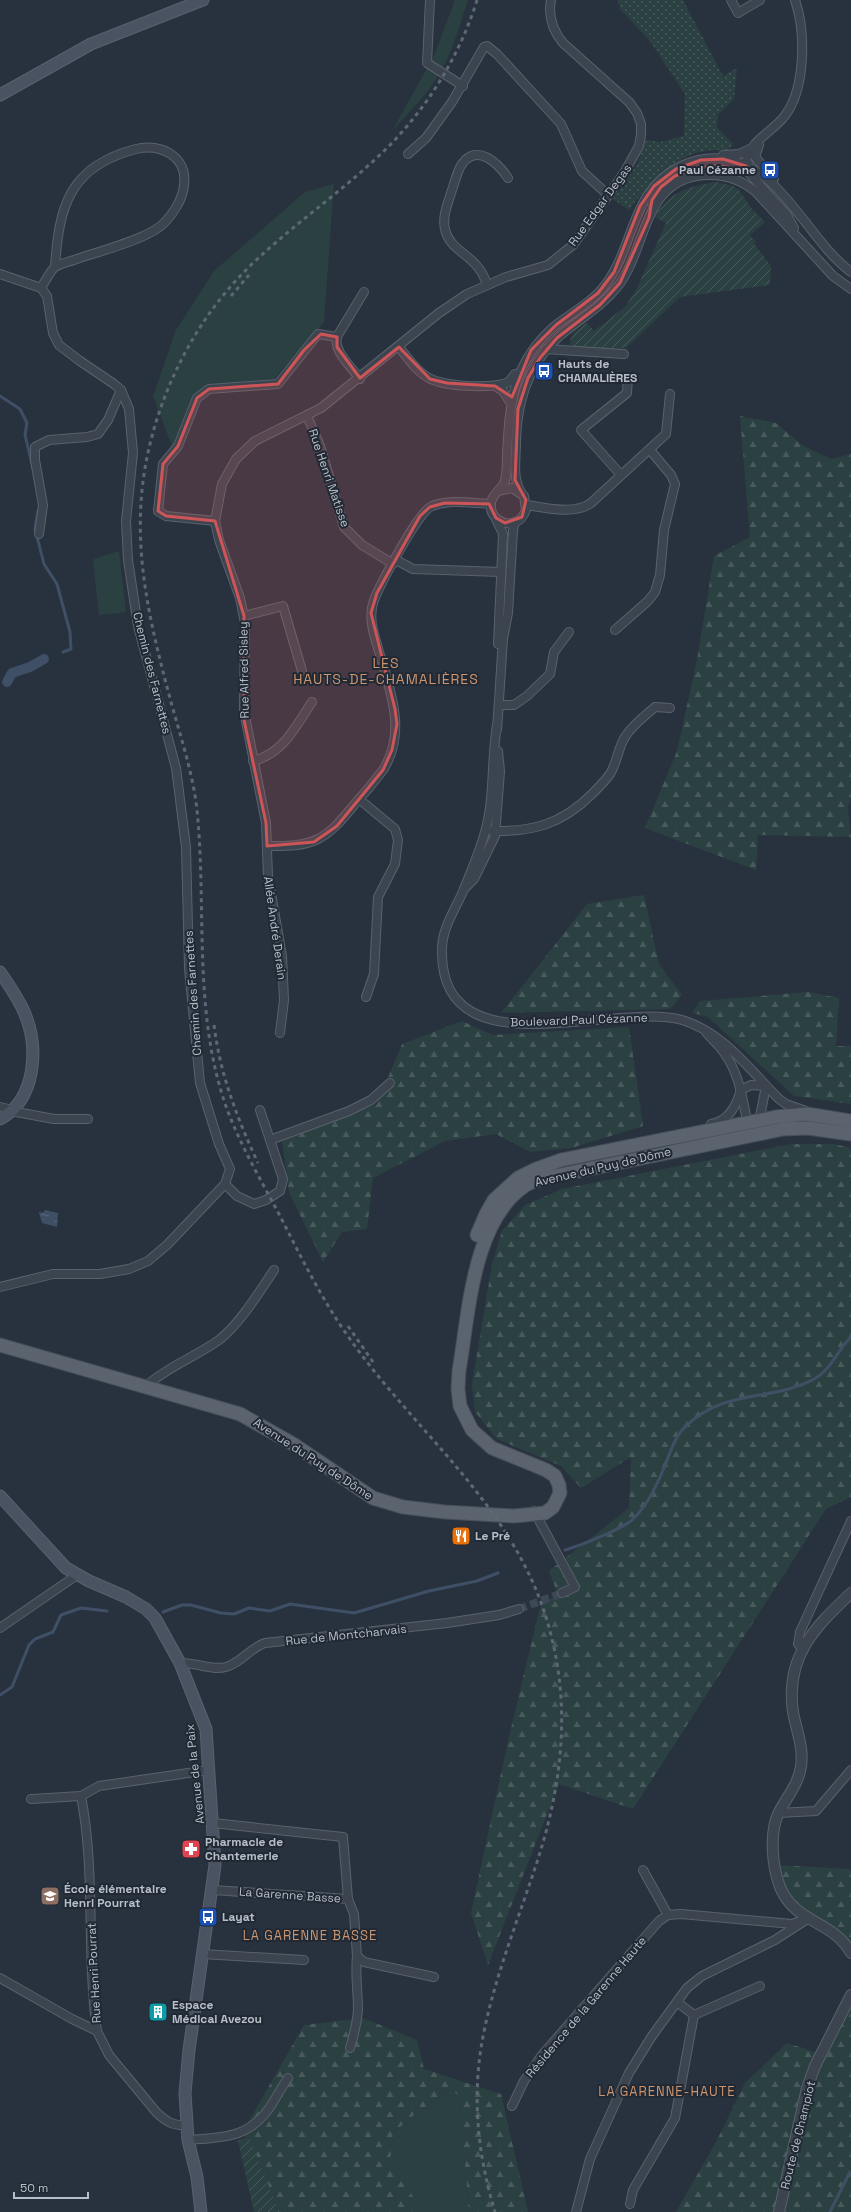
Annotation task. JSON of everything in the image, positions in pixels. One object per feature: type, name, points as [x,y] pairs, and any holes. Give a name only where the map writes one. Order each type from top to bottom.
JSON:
[{"type":"main road","points":[[0,95],[91,44],[203,0]]},
{"type":"main road","points":[[0,972],[25,1014],[32,1047],[32,1066],[29,1082],[22,1098],[12,1111],[0,1119]]},
{"type":"main road","name":"Avenue du Puy de Dôme","points":[[534,1513],[543,1509],[553,1501],[555,1493],[551,1478],[529,1467],[510,1463],[489,1454],[464,1434],[456,1419],[453,1406],[451,1375],[473,1252],[486,1214],[498,1196],[518,1178],[561,1160],[794,1115],[820,1116],[851,1121]]},
{"type":"main road","name":"Avenue du Puy de Dôme","points":[[0,1345],[240,1414],[293,1444],[373,1498],[403,1507],[445,1512],[514,1516],[545,1513],[558,1501],[559,1485],[554,1476],[546,1470],[492,1448],[472,1430],[460,1406],[458,1389],[459,1371],[480,1253],[488,1228],[508,1200],[524,1186],[545,1178],[625,1160],[783,1130],[808,1128],[851,1134]]},
{"type":"main road","name":"Avenue de la Paix","points":[[0,1496],[57,1560],[77,1575],[126,1596],[146,1609],[161,1626],[180,1663],[206,1729],[215,1865],[213,1890],[202,1954],[186,2072],[188,2140],[197,2177],[201,2212]]},
{"type":"street","points":[[430,0],[427,63],[463,86]]},
{"type":"street","name":"Rue Edgar Degas","points":[[399,347],[439,313],[467,294],[487,284],[548,265],[573,245],[632,161],[639,146],[642,130],[639,118],[629,102],[562,43],[557,36],[550,16],[551,0]]},
{"type":"street","points":[[731,0],[738,13],[760,0]]},
{"type":"street","points":[[649,218],[656,194],[675,176],[703,167],[716,166],[740,169],[746,166],[752,151],[786,115],[796,96],[802,40],[795,0]]},
{"type":"street","points":[[408,154],[426,138],[463,86],[483,48],[489,46],[561,124],[582,171],[608,195]]},
{"type":"street","points":[[41,288],[55,267],[62,212],[68,197],[83,177],[94,166],[107,159],[138,149],[152,147],[161,148],[174,156],[180,164],[185,184],[176,206],[165,223],[158,229],[143,236],[55,267]]},
{"type":"street","points":[[752,151],[755,158],[785,190],[799,215]]},
{"type":"street","points":[[399,347],[422,374],[430,379],[446,384],[495,386],[509,382],[519,364],[556,325],[605,286],[617,267],[640,206],[651,189],[676,168],[713,155],[739,154],[752,151]]},
{"type":"street","points":[[746,166],[752,151]]},
{"type":"street","points":[[487,284],[480,269],[449,241],[445,230],[445,214],[460,167],[469,158],[478,155],[492,160],[499,164],[508,178]]},
{"type":"street","points":[[701,160],[723,159],[746,166],[763,175],[838,260],[851,272]]},
{"type":"street","points":[[746,166],[753,178],[787,215],[799,238]]},
{"type":"street","points":[[531,350],[515,382],[510,402],[505,481],[493,497],[491,504],[496,518],[505,523],[515,522],[525,514],[527,505],[515,480],[518,409],[528,378],[546,349],[557,338],[600,305],[615,290],[625,274],[649,218],[659,199],[672,187],[692,178],[716,175],[736,179],[750,187],[833,276],[851,289]]},
{"type":"street","points":[[0,274],[41,288],[47,296],[53,333],[59,345],[121,390],[108,420],[98,434],[87,437],[49,440],[35,447],[35,460],[43,506],[39,534]]},
{"type":"street","points":[[360,379],[337,347],[337,337],[364,292]]},
{"type":"street","points":[[216,521],[166,516],[158,511],[163,464],[178,446],[197,398],[209,389],[278,384],[318,334],[337,337]]},
{"type":"street","name":"Rue Alfred Sisley","points":[[266,846],[266,823],[244,711],[246,643],[244,616],[216,521],[222,484],[228,470],[241,453],[266,434],[307,416],[334,399],[399,347]]},
{"type":"street","points":[[546,349],[624,354]]},
{"type":"street","points":[[622,475],[581,430],[627,393],[628,377]]},
{"type":"street","points":[[495,386],[503,392],[510,402]]},
{"type":"street","name":"Chemin des Farnettes","points":[[121,390],[129,409],[133,440],[131,482],[126,521],[128,560],[138,626],[176,768],[186,847],[189,968],[200,1083],[219,1144],[230,1169],[225,1184]]},
{"type":"street","points":[[527,505],[547,508],[583,507],[591,503],[650,450],[667,432],[670,394]]},
{"type":"street","name":"Rue Henri Matisse","points":[[307,416],[320,446],[344,527],[362,545],[394,562],[413,569],[502,572]]},
{"type":"street","points":[[615,630],[648,601],[655,592],[660,575],[664,530],[675,484],[672,475],[650,450]]},
{"type":"street","points":[[498,491],[507,488],[521,492]]},
{"type":"street","points":[[266,846],[297,845],[322,838],[338,826],[383,770],[395,739],[395,710],[373,632],[371,614],[377,593],[420,516],[430,507],[445,503],[491,504]]},
{"type":"street","name":"Boulevard Paul Cézanne","points":[[496,518],[502,534],[502,572],[498,654],[502,668]]},
{"type":"street","name":"Boulevard Paul Cézanne","points":[[515,522],[513,530],[508,613],[503,638],[502,668],[494,744],[491,798],[486,831],[464,889],[446,927],[442,947],[442,961],[446,982],[452,995],[462,1007],[475,1016],[499,1022],[523,1024],[633,1017],[670,1018],[683,1020],[718,1036],[766,1086],[786,1104],[820,1116]]},
{"type":"street","points":[[244,616],[284,606],[302,671]]},
{"type":"street","points":[[499,705],[514,705],[527,696],[550,674],[554,652],[569,632]]},
{"type":"street","points":[[253,761],[267,757],[278,749],[312,702]]},
{"type":"street","points":[[486,831],[520,830],[539,826],[554,822],[573,811],[609,775],[624,738],[630,730],[656,708],[670,708]]},
{"type":"street","name":"Boulevard Paul Cézanne","points":[[464,889],[474,879],[496,831],[500,771],[498,760],[497,725]]},
{"type":"street","points":[[359,799],[395,829],[398,840],[395,864],[378,897],[374,974],[366,997]]},
{"type":"street","name":"Allée André Derain","points":[[266,846],[268,876],[283,972],[284,1000],[280,1033]]},
{"type":"street","name":"Boulevard Paul Cézanne","points":[[705,1030],[729,1059],[753,1122]]},
{"type":"street","points":[[270,1140],[349,1111],[371,1100],[390,1083]]},
{"type":"street","points":[[561,1160],[616,1143],[720,1122],[734,1108],[741,1090],[751,1085],[766,1086],[753,1122]]},
{"type":"street","points":[[0,1107],[12,1111],[54,1119],[88,1119]]},
{"type":"street","points":[[0,1287],[53,1274],[100,1274],[129,1269],[148,1261],[167,1245],[225,1184],[238,1196],[254,1204],[277,1194],[280,1191],[283,1179],[260,1110]]},
{"type":"street","points":[[625,1160],[670,1143],[753,1122],[783,1130]]},
{"type":"street","points":[[146,1386],[160,1374],[194,1356],[220,1339],[251,1304],[274,1270]]},
{"type":"street","points":[[534,1513],[575,1587],[562,1593]]},
{"type":"street","points":[[802,1648],[798,1644],[800,1632],[851,1521]]},
{"type":"street","points":[[0,1628],[77,1575]]},
{"type":"street","points":[[851,1593],[819,1623],[802,1648],[796,1663],[792,1697],[800,1745],[801,1766],[794,1787],[779,1813],[775,1825],[774,1850],[779,1885],[790,1906],[832,1932],[844,1943],[851,1953]]},
{"type":"street","name":"Rue de Montcharvais","points":[[180,1663],[189,1662],[221,1668],[228,1667],[253,1648],[265,1643],[447,1623],[500,1615],[519,1609]]},
{"type":"street","points":[[31,1799],[81,1796],[99,1786],[209,1770]]},
{"type":"street","points":[[779,1813],[816,1811],[851,1770]]},
{"type":"street","name":"Rue Henri Pourrat","points":[[81,1796],[87,1826],[93,1996],[98,2031],[109,2055],[157,2113],[166,2121],[176,2126],[187,2125]]},
{"type":"street","points":[[213,1823],[343,1837],[348,1899]]},
{"type":"street","points":[[643,1870],[668,1915],[695,1914],[792,1924],[809,1918]]},
{"type":"street","name":"La Garenne Basse","points":[[213,1890],[348,1899],[354,1914],[357,1956],[356,1967],[358,2010],[356,2030],[350,2048]]},
{"type":"street","name":"Résidence de la Garenne Haute","points":[[512,2106],[524,2081],[542,2055],[650,1930],[668,1915]]},
{"type":"street","points":[[576,2212],[590,2159],[630,2073],[648,2041],[687,1988],[702,1976],[775,1940],[809,1918]]},
{"type":"street","points":[[202,1954],[304,1960]]},
{"type":"street","points":[[357,1956],[364,1962],[434,1977]]},
{"type":"street","points":[[0,1978],[72,2019],[98,2031]]},
{"type":"street","points":[[694,2015],[760,1986]]},
{"type":"street","name":"Route de Champiot","points":[[779,2212],[807,2088],[816,2066],[851,1995]]},
{"type":"street","points":[[677,2002],[694,2015]]},
{"type":"street","points":[[630,2204],[633,2190],[675,2118],[694,2015]]},
{"type":"street","points":[[188,2140],[241,2134],[255,2124],[270,2107],[288,2078]]},
{"type":"highlighted area","points":[[723,159],[746,166],[740,169],[716,166],[695,168],[675,176],[661,187],[652,200],[649,218],[620,283],[600,305],[557,338],[540,358],[528,378],[518,409],[515,480],[526,500],[522,517],[505,523],[496,518],[489,504],[445,503],[430,507],[420,516],[377,593],[371,613],[395,709],[397,724],[392,750],[383,770],[337,826],[314,842],[267,846],[266,823],[244,720],[244,616],[215,521],[166,516],[158,511],[163,464],[178,446],[197,398],[209,389],[278,384],[304,350],[321,334],[337,337],[337,347],[360,378],[399,347],[430,379],[447,383],[495,386],[512,397],[531,350],[556,325],[598,293],[614,272],[640,206],[654,186],[676,169],[701,160]]},
{"type":"green space","points":[[455,0],[468,0],[455,40],[445,64],[428,91],[392,131],[434,56]]},
{"type":"green space","points":[[618,0],[683,0],[723,76],[737,68],[734,99],[718,115],[717,127],[733,144],[727,151],[711,150],[683,158],[659,176],[629,210],[613,199],[638,163],[646,140],[660,142],[684,136],[685,94],[650,41],[620,9]]},
{"type":"green space","points":[[716,182],[733,186],[739,190],[751,208],[765,222],[750,235],[756,242],[754,244],[771,266],[770,285],[680,297],[626,348],[574,348],[570,344],[570,340],[575,332],[587,323],[594,331],[625,307],[637,288],[666,223],[655,217],[660,208],[673,196],[689,188]]},
{"type":"green space","points":[[334,184],[324,322],[274,379],[205,386],[172,446],[153,396],[176,330],[214,271],[305,192]]},
{"type":"green space","points":[[740,416],[776,423],[802,445],[831,459],[851,454],[851,798],[848,807],[851,837],[758,835],[756,870],[645,828],[677,751],[697,660],[714,556],[750,537]]},
{"type":"green space","points":[[119,551],[126,612],[99,615],[93,559]]},
{"type":"green space","points":[[644,895],[659,964],[682,995],[670,1009],[501,1013],[587,904]]},
{"type":"green space","points":[[808,992],[839,998],[836,1046],[851,1046],[851,1104],[794,1096],[708,1017],[692,1013],[700,1001]]},
{"type":"green space","points":[[462,1021],[493,1035],[629,1027],[643,1126],[571,1148],[530,1152],[496,1134],[445,1141],[373,1178],[367,1229],[342,1232],[323,1262],[289,1192],[282,1141],[377,1104],[402,1044]]},
{"type":"green space","points":[[791,1144],[834,1144],[851,1148],[851,1497],[826,1509],[633,1809],[559,1784],[488,1965],[471,1913],[507,1745],[541,1603],[558,1595],[549,1571],[629,1508],[631,1457],[581,1488],[561,1466],[497,1439],[475,1412],[472,1384],[492,1264],[502,1231],[525,1205],[562,1189]]},
{"type":"green space","points":[[778,1865],[851,1869],[851,1945],[789,1901]]},
{"type":"green space","points":[[851,2006],[851,2212],[676,2212],[716,2142],[745,2083],[787,2043],[822,2054]]},
{"type":"green space","points":[[363,2018],[417,2040],[424,2069],[501,2094],[528,2212],[469,2212],[459,2095],[448,2090],[410,2118],[393,2134],[390,2161],[423,2212],[276,2212],[243,2131],[304,2025]]},
{"type":"green space","points":[[448,2090],[459,2094],[469,2212],[423,2212],[389,2161],[393,2134],[410,2118]]},
{"type":"green space","points":[[249,2136],[279,2212],[254,2212],[238,2141]]},
{"type":"water","points":[[45,1210],[58,1213],[57,1227],[42,1223],[39,1212],[43,1213]]},
{"type":"waterway","points":[[0,396],[20,409],[27,423],[25,435],[33,468]]},
{"type":"waterway","points":[[38,511],[35,529],[44,564],[57,584],[70,632],[71,649],[63,652]]},
{"type":"waterway","points":[[7,682],[12,673],[30,667],[44,659]]},
{"type":"waterway","points":[[565,1550],[612,1532],[633,1519],[643,1508],[654,1490],[672,1447],[681,1431],[701,1414],[716,1406],[749,1397],[782,1391],[799,1386],[816,1378],[831,1364],[842,1347],[851,1337]]},
{"type":"waterway","points":[[163,1612],[182,1605],[191,1605],[221,1613],[234,1614],[249,1608],[270,1611],[290,1604],[354,1613],[429,1591],[477,1581],[498,1573]]},
{"type":"waterway","points":[[0,1695],[12,1687],[29,1645],[35,1639],[53,1632],[61,1615],[81,1608],[107,1611]]},
{"type":"waterway","points":[[830,2212],[850,2172]]},
{"type":"tunnel","points":[[519,1609],[562,1593]]},
{"type":"railway","points":[[477,0],[462,40],[442,78],[404,130],[372,162],[283,236],[249,267],[220,299],[195,335],[175,373],[159,413],[148,451],[142,487],[140,523],[146,593],[153,629],[161,665],[193,783],[195,796],[200,844],[202,946],[206,1014],[218,1080],[229,1115],[253,1165],[311,1276],[332,1312],[360,1353],[455,1465],[485,1503],[512,1543],[535,1587],[551,1635],[561,1693],[562,1722],[557,1780],[545,1837],[492,1997],[479,2063],[477,2085],[478,2127],[484,2170],[495,2212]]},
{"type":"railway","points":[[231,296],[249,275]]},
{"type":"railway","points":[[214,1025],[220,1061],[230,1096],[258,1163]]},
{"type":"railway","points":[[348,1326],[373,1362]]},
{"type":"place","name":"Paul Cézanne","points":[[770,170]]},
{"type":"place","name":"Hauts de CHAMALIÈRES","points":[[544,371]]},
{"type":"place","name":"Le Pré","points":[[461,1536]]},
{"type":"place","name":"Pharmacie de Chantemerle","points":[[191,1849]]},
{"type":"place","name":"École élémentaire Henri Pourrat","points":[[50,1896]]},
{"type":"place","name":"Layat","points":[[208,1917]]},
{"type":"place","name":"Espace Médical Avezou","points":[[158,2012]]},
{"type":"district","name":"LES HAUTS-DE-CHAMALIÈRES","points":[[386,672]]},
{"type":"district","name":"LA GARENNE BASSE","points":[[310,1935]]},
{"type":"district","name":"LA GARENNE-HAUTE","points":[[667,2091]]}]
